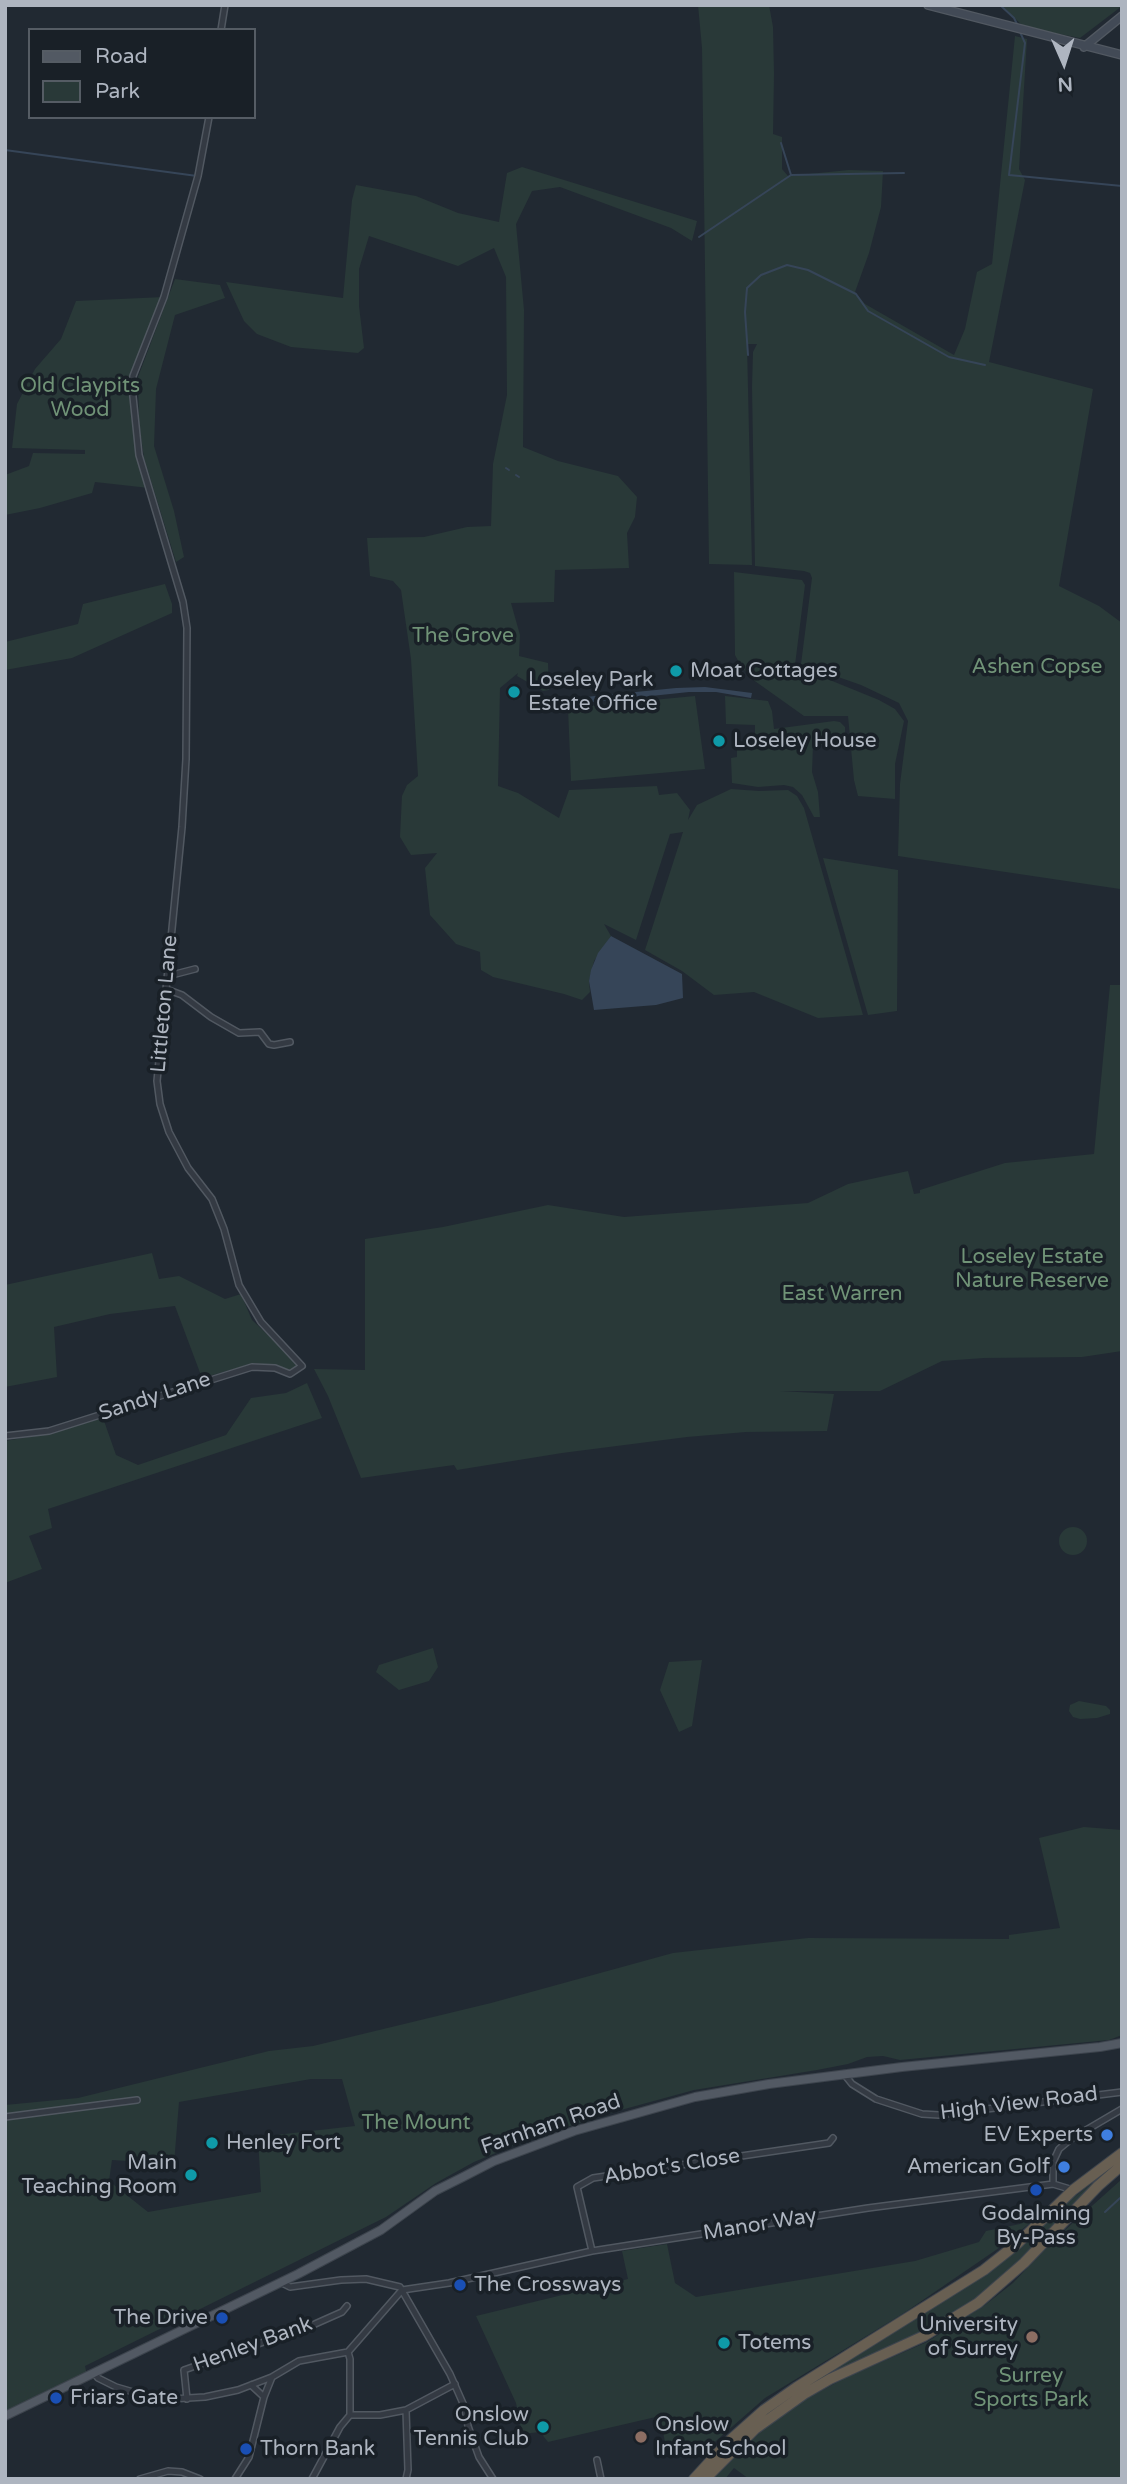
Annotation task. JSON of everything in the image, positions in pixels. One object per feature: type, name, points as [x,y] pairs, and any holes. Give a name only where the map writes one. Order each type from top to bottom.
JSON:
[{"type":"highway","points":[[694,2479],[728,2442],[764,2410],[984,2270],[1018,2243],[1073,2190],[1121,2153]]},
{"type":"highway","points":[[705,2479],[746,2437],[804,2394],[830,2379],[924,2336],[978,2303],[1024,2263],[1098,2186],[1122,2165]]},
{"type":"main road","points":[[928,5],[1122,55]]},
{"type":"main road","points":[[1084,47],[1122,16]]},
{"type":"main road","name":"Farnham Road","points":[[5,2416],[282,2283],[381,2230],[435,2191],[494,2161],[541,2142],[695,2096],[844,2073],[1122,2043]]},
{"type":"street","points":[[221,28],[225,5]]},
{"type":"street","name":"Littleton Lane","points":[[209,119],[198,176],[164,297],[138,362],[132,387],[139,455],[183,602],[187,628],[186,759],[157,1081],[160,1104],[170,1132],[188,1168],[212,1199],[224,1228],[239,1285],[261,1322],[302,1366]]},
{"type":"street","points":[[168,976],[195,969]]},
{"type":"street","points":[[166,989],[182,995],[211,1017],[239,1033],[260,1032],[274,1045],[290,1042]]},
{"type":"street","name":"Sandy Lane","points":[[5,1436],[49,1431],[252,1367],[275,1368],[290,1374],[302,1366]]},
{"type":"street","name":"High View Road","points":[[844,2073],[852,2084],[876,2099],[922,2114],[939,2115],[1122,2092]]},
{"type":"street","points":[[5,2117],[137,2100]]},
{"type":"street","name":"High View Road","points":[[1053,2184],[1053,2162],[1059,2150],[1071,2139],[1122,2109]]},
{"type":"street","name":"Abbot's Close","points":[[592,2251],[577,2187],[593,2178],[830,2143],[833,2138]]},
{"type":"street","name":"Manor Way","points":[[402,2290],[449,2283],[592,2251],[868,2208],[1053,2184],[1073,2190]]},
{"type":"street","points":[[282,2283],[290,2287],[366,2279],[400,2287],[455,2384],[479,2457],[493,2479]]},
{"type":"street","points":[[94,2373],[116,2387],[150,2397],[187,2399],[238,2390],[315,2357],[348,2352],[402,2290]]},
{"type":"street","name":"Henley Bank","points":[[187,2399],[184,2370],[315,2324],[342,2312],[347,2306]]},
{"type":"street","points":[[312,2479],[340,2427],[350,2415],[351,2359],[348,2352]]},
{"type":"street","points":[[235,2479],[249,2457],[264,2397],[272,2377]]},
{"type":"street","points":[[350,2415],[380,2416],[406,2410],[455,2384]]},
{"type":"street","points":[[251,2385],[264,2397]]},
{"type":"street","points":[[406,2410],[406,2479]]},
{"type":"street","points":[[597,2460],[601,2479]]},
{"type":"street","points":[[141,2479],[168,2471],[181,2472],[200,2479]]},
{"type":"green space","name":"Ashen Copse","points":[[698,5],[769,5],[773,27],[773,134],[782,137],[782,169],[788,176],[849,170],[883,171],[881,207],[855,292],[865,304],[954,355],[965,329],[977,272],[992,264],[1015,36],[1027,39],[1019,169],[1025,180],[989,362],[1093,389],[1059,586],[1099,606],[1122,623],[1120,889],[898,856],[900,784],[908,721],[899,703],[861,685],[801,664],[812,578],[810,573],[755,566],[752,387],[753,352],[757,344],[747,344],[752,565],[709,564],[702,48]]},
{"type":"green space","points":[[1001,5],[1122,6],[1080,38],[1024,27]]},
{"type":"green space","name":"The Grove","points":[[522,167],[697,221],[692,241],[671,228],[560,187],[532,191],[516,224],[524,310],[523,447],[558,461],[618,476],[637,497],[635,517],[627,533],[629,568],[555,570],[554,602],[511,603],[520,635],[519,656],[548,663],[549,690],[543,691],[517,676],[518,673],[500,688],[498,786],[518,793],[559,818],[569,790],[657,786],[659,795],[677,793],[690,810],[688,820],[697,805],[731,789],[788,790],[797,796],[804,808],[863,1015],[818,1018],[754,992],[714,995],[682,971],[645,950],[683,832],[670,834],[636,940],[604,924],[611,936],[594,961],[589,981],[590,992],[582,1000],[493,977],[481,970],[480,952],[456,944],[430,915],[425,868],[437,853],[411,855],[400,837],[402,796],[407,785],[418,776],[411,659],[401,590],[393,581],[370,576],[367,538],[424,537],[467,527],[491,526],[493,464],[507,395],[506,277],[494,248],[458,266],[369,236],[359,269],[359,306],[364,348],[358,353],[291,347],[257,334],[244,321],[226,282],[343,298],[352,200],[356,185],[416,196],[458,213],[499,222],[507,173]]},
{"type":"green space","points":[[175,279],[220,285],[225,298],[175,315],[156,389],[154,446],[174,511],[184,557],[176,562],[144,458],[139,423],[138,377]]},
{"type":"green space","name":"Old Claypits Wood","points":[[164,297],[133,376],[133,418],[149,488],[95,482],[92,493],[5,515],[5,475],[29,466],[33,453],[85,454],[85,450],[12,448],[17,404],[35,369],[61,339],[76,301]]},
{"type":"green space","points":[[734,572],[802,580],[805,585],[795,665],[797,670],[820,676],[879,700],[895,709],[904,721],[895,764],[895,799],[858,796],[848,716],[804,716],[752,679],[741,666],[735,655]]},
{"type":"green space","points":[[165,584],[172,604],[172,613],[72,658],[5,670],[5,642],[78,624],[83,604]]},
{"type":"green space","points":[[695,696],[705,769],[571,781],[568,708]]},
{"type":"green space","points":[[725,696],[768,701],[774,729],[834,721],[845,727],[845,745],[813,745],[812,772],[818,792],[820,817],[814,817],[802,795],[793,787],[758,787],[732,783],[731,758],[737,757],[737,743],[755,742],[755,725],[726,724]]},
{"type":"green space","points":[[823,858],[898,870],[897,1011],[868,1015]]},
{"type":"green space","name":"East Warren","points":[[1110,985],[1122,985],[1122,1351],[1082,1357],[942,1361],[880,1391],[780,1391],[834,1394],[827,1431],[746,1432],[687,1437],[457,1470],[454,1465],[361,1478],[328,1396],[314,1369],[365,1370],[365,1239],[443,1227],[548,1205],[624,1217],[808,1203],[848,1184],[908,1171],[914,1194],[1005,1163],[1094,1154]]},
{"type":"green space","points":[[152,1253],[159,1279],[179,1276],[225,1299],[241,1294],[252,1320],[299,1364],[292,1370],[255,1363],[202,1378],[175,1306],[110,1314],[54,1327],[57,1377],[5,1387],[5,1285]]},
{"type":"green space","points":[[307,1383],[322,1418],[48,1509],[52,1528],[29,1536],[42,1569],[5,1583],[5,1441],[40,1435],[103,1418],[116,1455],[138,1465],[226,1435],[251,1398],[286,1393]]},
{"type":"green space","points":[[1073,1527],[1083,1531],[1087,1541],[1083,1551],[1073,1555],[1063,1551],[1059,1541],[1063,1531]]},
{"type":"green space","points":[[433,1648],[438,1667],[429,1681],[399,1690],[376,1672],[379,1665]]},
{"type":"green space","points":[[702,1660],[692,1726],[679,1732],[660,1690],[669,1662]]},
{"type":"green space","points":[[1079,1701],[1106,1706],[1110,1714],[1097,1718],[1073,1717],[1069,1711],[1070,1705]]},
{"type":"green space","name":"The Mount","points":[[1084,1827],[1122,1830],[1122,2035],[1109,2040],[900,2060],[883,2056],[867,2057],[817,2070],[694,2090],[599,2116],[474,2162],[436,2183],[386,2217],[85,2366],[87,2375],[5,2414],[5,2105],[78,2098],[269,2051],[313,2046],[491,2003],[673,1953],[808,1938],[1009,1939],[1009,1935],[1060,1928],[1039,1838]],"holes":[[[311,2079],[342,2079],[355,2126],[258,2137],[261,2192],[148,2212],[109,2181],[112,2160],[174,2164],[179,2102]]]},
{"type":"green space","name":"Surrey Sports Park","points":[[1122,2179],[1122,2479],[749,2479],[734,2468],[725,2479],[712,2479],[765,2427],[802,2401],[847,2377],[927,2342],[985,2305],[1013,2283],[1055,2239]]},
{"type":"green space","points":[[1096,2180],[1021,2260],[953,2315],[763,2418],[762,2416],[800,2389],[986,2274]]},
{"type":"green space","points":[[1020,2217],[1030,2223],[996,2250],[904,2313],[765,2398],[701,2454],[667,2453],[660,2416],[548,2442],[540,2432],[522,2434],[516,2403],[476,2316],[628,2279],[622,2251],[667,2244],[675,2283],[696,2297],[915,2261],[979,2242],[986,2231],[1020,2224]]},
{"type":"water","points":[[705,687],[752,693],[751,698],[716,692],[689,692],[566,705],[565,699],[676,688]]},
{"type":"water","points":[[611,936],[682,974],[683,998],[656,1005],[594,1010],[589,981],[591,970],[598,953]]},
{"type":"waterway","points":[[1000,5],[1017,24]]},
{"type":"waterway","points":[[1020,32],[1025,43],[1009,175],[1122,186]]},
{"type":"waterway","points":[[781,143],[791,175]]},
{"type":"waterway","points":[[5,150],[197,176]]},
{"type":"waterway","points":[[699,237],[791,175],[904,173]]},
{"type":"waterway","points":[[748,355],[745,312],[747,288],[761,275],[787,265],[808,270],[856,294],[868,311],[949,357],[985,365]]},
{"type":"waterway","points":[[1105,2212],[1120,2198]]},
{"type":"place","name":"Moat Cottages","points":[[676,671]]},
{"type":"place","name":"Loseley Park Estate Office","points":[[514,692]]},
{"type":"place","name":"Loseley House","points":[[719,741]]},
{"type":"place","name":"EV Experts","points":[[1107,2135]]},
{"type":"place","name":"Henley Fort","points":[[212,2143]]},
{"type":"place","name":"American Golf","points":[[1064,2167]]},
{"type":"place","name":"Main Teaching Room","points":[[191,2175]]},
{"type":"place","name":"Godalming By-Pass","points":[[1036,2190]]},
{"type":"place","name":"The Crossways","points":[[460,2285]]},
{"type":"place","name":"The Drive","points":[[222,2318]]},
{"type":"place","name":"University of Surrey","points":[[1032,2337]]},
{"type":"place","name":"Totems","points":[[724,2343]]},
{"type":"place","name":"Friars Gate","points":[[56,2398]]},
{"type":"place","name":"Onslow Tennis Club","points":[[543,2427]]},
{"type":"place","name":"Onslow Infant School","points":[[641,2437]]},
{"type":"place","name":"Thorn Bank","points":[[246,2449]]},
{"type":"park label","name":"Loseley Estate Nature Reserve","points":[[1032,1269]]}]
